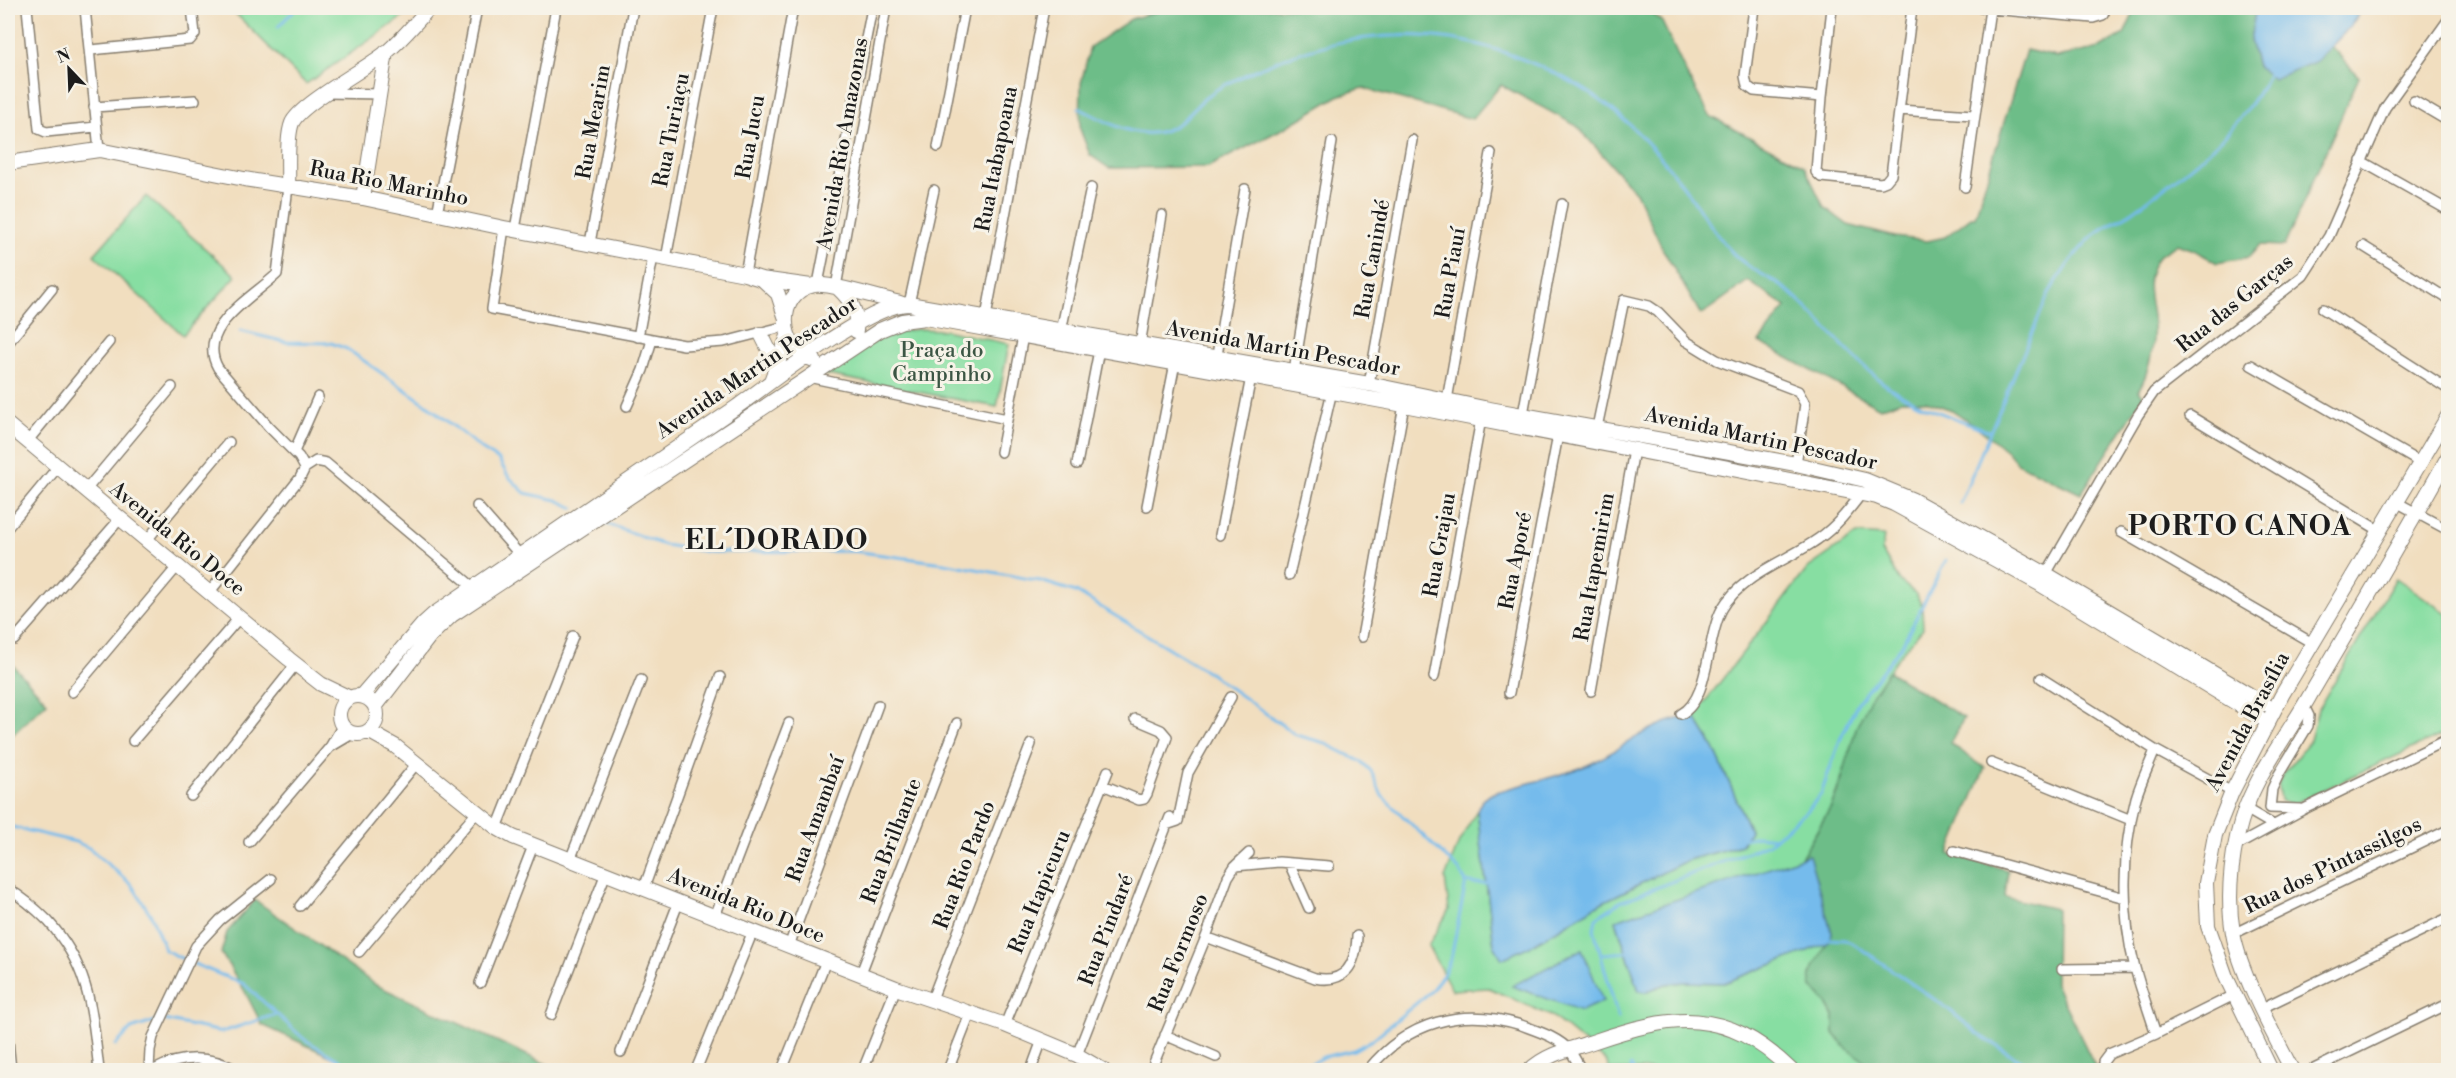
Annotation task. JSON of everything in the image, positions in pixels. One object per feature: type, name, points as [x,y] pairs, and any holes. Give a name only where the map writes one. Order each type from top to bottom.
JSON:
[{"type":"street","points":[[27,8],[39,129],[46,132],[96,127]]},
{"type":"street","points":[[86,8],[99,150]]},
{"type":"street","points":[[90,50],[189,40],[195,34],[192,8]]},
{"type":"street","points":[[437,214],[477,8]]},
{"type":"street","points":[[556,8],[492,309],[652,340],[699,345],[761,334],[786,326]]},
{"type":"street","name":"Rua Mearim","points":[[590,243],[633,8]]},
{"type":"street","name":"Rua Turiaçu","points":[[638,337],[659,258],[713,8]]},
{"type":"street","name":"Rua Jucu","points":[[745,274],[793,8]]},
{"type":"street","name":"Avenida Rio Amazonas","points":[[814,285],[872,8]]},
{"type":"street","name":"Avenida Rio Amazonas","points":[[837,288],[886,8]]},
{"type":"street","points":[[938,147],[964,8]]},
{"type":"street","name":"Rua Itabapoana","points":[[986,317],[1044,8]]},
{"type":"street","points":[[1754,8],[1745,76],[1747,86],[1754,91],[1822,97]]},
{"type":"street","points":[[1832,8],[1815,169],[1818,176],[1881,183],[1888,180],[1891,175],[1912,8]]},
{"type":"street","points":[[1965,187],[1985,8],[2027,10],[2093,18],[2103,15],[2106,8]]},
{"type":"street","points":[[305,468],[302,460],[218,368],[213,356],[214,338],[219,328],[234,311],[277,274],[288,187],[291,128],[294,120],[327,93],[386,52],[423,11]]},
{"type":"street","name":"Rua das Garças","points":[[2046,574],[2146,402],[2165,382],[2260,312],[2303,276],[2329,236],[2361,161],[2394,93],[2448,20]]},
{"type":"street","points":[[363,198],[386,52]]},
{"type":"street","points":[[327,93],[381,94]]},
{"type":"street","points":[[94,107],[195,100]]},
{"type":"street","points":[[2414,101],[2448,121]]},
{"type":"street","points":[[1899,110],[1973,115]]},
{"type":"street","name":"Rua Canindé","points":[[1370,391],[1412,140]]},
{"type":"street","points":[[1293,370],[1332,142]]},
{"type":"street","name":"Rua Rio Marinho","points":[[8,164],[99,150],[288,187],[363,198],[761,279],[814,285]]},
{"type":"street","name":"Rua Piauí","points":[[1447,400],[1491,153]]},
{"type":"street","points":[[2361,161],[2448,210]]},
{"type":"street","points":[[1060,336],[1090,188]]},
{"type":"street","points":[[1215,364],[1245,189]]},
{"type":"street","points":[[774,377],[789,303],[794,296],[814,285],[906,304],[934,190]]},
{"type":"street","points":[[1523,414],[1562,204]]},
{"type":"street","points":[[1140,345],[1162,215]]},
{"type":"street","points":[[2363,246],[2448,299]]},
{"type":"street","points":[[761,279],[778,294],[792,344],[805,357],[830,363]]},
{"type":"street","points":[[837,288],[854,307],[857,324],[853,348]]},
{"type":"street","points":[[8,343],[52,289]]},
{"type":"street","points":[[1595,435],[1624,300],[1649,306],[1658,312],[1686,341],[1710,356],[1798,391],[1805,404],[1796,464]]},
{"type":"street","name":"Avenida Martin Pescador","points":[[340,711],[356,697],[428,619],[774,377],[876,313],[906,304],[986,317],[1060,336],[1099,350],[1175,363],[1293,370],[1481,419],[1558,435],[1595,435],[1796,464],[1864,480],[1897,492],[2046,574],[2265,704]]},
{"type":"street","points":[[2323,309],[2448,389]]},
{"type":"street","name":"Avenida Martin Pescador","points":[[375,707],[429,637],[452,615],[808,377],[889,326],[902,321],[925,318],[1023,336],[1060,336],[1140,345],[1215,364],[1251,377],[1335,392],[1347,390],[1365,392],[1369,389],[1370,391]]},
{"type":"street","points":[[761,334],[771,354],[774,377]]},
{"type":"street","points":[[1001,452],[1023,336]]},
{"type":"street","points":[[627,406],[643,370],[652,340]]},
{"type":"street","points":[[27,442],[109,342]]},
{"type":"street","points":[[1077,464],[1099,350]]},
{"type":"street","points":[[1147,506],[1175,363]]},
{"type":"street","points":[[2251,365],[2421,463]]},
{"type":"street","points":[[808,377],[1007,419]]},
{"type":"street","points":[[1220,535],[1251,377]]},
{"type":"street","points":[[85,491],[171,387]]},
{"type":"street","points":[[1289,575],[1335,392]]},
{"type":"street","points":[[294,452],[318,397]]},
{"type":"street","points":[[1362,637],[1403,398]]},
{"type":"street","name":"Avenida Martin Pescador","points":[[1403,398],[1447,400],[1523,414],[1595,435],[1634,450],[1862,493],[1894,504],[2038,583],[2259,717]]},
{"type":"street","points":[[2190,416],[2380,531]]},
{"type":"street","name":"Avenida Brasília","points":[[2265,1069],[2215,948],[2206,913],[2206,883],[2215,836],[2232,792],[2282,695],[2448,416]]},
{"type":"street","name":"Rua Grajau","points":[[1434,677],[1481,419]]},
{"type":"street","name":"Avenida Rio Doce","points":[[8,424],[119,520],[321,684],[340,711]]},
{"type":"street","name":"Rua Aporé","points":[[1509,693],[1558,435]]},
{"type":"street","points":[[146,541],[229,442]]},
{"type":"street","name":"Rua Itapemirim","points":[[1591,691],[1634,450]]},
{"type":"street","name":"Avenida Brasília","points":[[2292,1071],[2262,1008],[2233,934],[2231,889],[2236,846],[2246,809],[2276,749],[2304,706],[2448,458]]},
{"type":"street","points":[[209,593],[300,478],[305,468],[316,461],[326,463],[473,587]]},
{"type":"street","points":[[8,527],[57,468]]},
{"type":"street","points":[[1681,714],[1691,707],[1698,694],[1711,638],[1723,607],[1759,573],[1830,531],[1862,493]]},
{"type":"street","points":[[2398,503],[2448,530]]},
{"type":"street","points":[[477,506],[520,555]]},
{"type":"street","points":[[14,640],[119,520]]},
{"type":"street","points":[[2121,532],[2314,644]]},
{"type":"street","points":[[72,692],[177,567]]},
{"type":"street","points":[[133,741],[239,618]]},
{"type":"street","points":[[497,828],[573,636]]},
{"type":"street","points":[[191,796],[296,664]]},
{"type":"street","points":[[644,888],[720,677]]},
{"type":"street","points":[[2041,678],[2155,750],[2232,792]]},
{"type":"street","points":[[570,860],[641,680]]},
{"type":"street","name":"Avenida Rio Doce","points":[[321,684],[368,699],[375,707]]},
{"type":"street","points":[[2262,734],[2259,717],[2265,704],[2273,698],[2282,695],[2295,699],[2304,706],[2309,716],[2308,726],[2272,789],[2270,825]]},
{"type":"street","name":"Rua Pindaré","points":[[1077,1055],[1168,821],[1178,821],[1188,773],[1231,697]]},
{"type":"street","name":"Rua Amambaí","points":[[789,946],[878,705]]},
{"type":"street","points":[[249,842],[330,747],[360,728],[377,712],[375,707]]},
{"type":"street","points":[[340,711],[360,728]]},
{"type":"street","points":[[1103,785],[1139,800],[1144,799],[1147,794],[1167,737],[1161,730],[1135,719]]},
{"type":"street","points":[[715,916],[789,723]]},
{"type":"street","name":"Rua Brilhante","points":[[861,973],[957,723]]},
{"type":"street","name":"Avenida Rio Doce","points":[[360,728],[395,746],[497,828],[533,846],[679,901],[896,988],[1005,1025],[1077,1055],[1104,1070]]},
{"type":"street","points":[[2215,836],[2226,844],[2236,846],[2270,825],[2448,739]]},
{"type":"street","name":"Rua Rio Pardo","points":[[932,999],[1031,744]]},
{"type":"street","points":[[2155,750],[2137,796],[2131,820],[2125,898],[2135,968],[2156,1034]]},
{"type":"street","points":[[300,906],[417,763]]},
{"type":"street","points":[[1991,763],[2131,820]]},
{"type":"street","name":"Rua Itapicuru","points":[[1005,1025],[1108,771]]},
{"type":"street","points":[[2270,808],[2304,809]]},
{"type":"street","points":[[2246,809],[2270,825]]},
{"type":"street","points":[[359,952],[477,812]]},
{"type":"street","name":"Rua dos Pintassilgos","points":[[2233,934],[2448,830]]},
{"type":"street","points":[[480,984],[533,846]]},
{"type":"street","points":[[1954,851],[2125,898]]},
{"type":"street","name":"Rua Formoso","points":[[1150,1071],[1206,937],[1228,877],[1235,866],[1249,853]]},
{"type":"street","points":[[1235,866],[1289,863],[1329,866]]},
{"type":"street","points":[[1289,863],[1309,908]]},
{"type":"street","points":[[551,1015],[606,873]]},
{"type":"street","points":[[149,1071],[153,1037],[196,946],[220,920],[271,879]]},
{"type":"street","points":[[8,890],[39,912],[59,933],[73,953],[82,973],[91,1008],[99,1071]]},
{"type":"street","points":[[621,1052],[679,901]]},
{"type":"street","points":[[2262,1008],[2448,918]]},
{"type":"street","points":[[696,1071],[753,931]]},
{"type":"street","points":[[1206,937],[1315,978],[1329,981],[1344,974],[1352,962],[1357,946],[1357,936]]},
{"type":"street","points":[[782,1071],[826,961]]},
{"type":"street","points":[[2062,969],[2135,968]]},
{"type":"street","points":[[863,1071],[896,988]]},
{"type":"street","points":[[2104,1071],[2103,1062],[2109,1054],[2156,1034],[2234,995]]},
{"type":"street","points":[[2312,1071],[2448,1004]]},
{"type":"street","points":[[948,1071],[970,1014]]},
{"type":"street","points":[[1368,1071],[1384,1052],[1404,1038],[1449,1019],[1474,1015],[1502,1019],[1542,1033],[1569,1050],[1581,1071]]},
{"type":"street","points":[[1530,1071],[1539,1062],[1569,1050],[1638,1028],[1660,1023],[1695,1021],[1715,1024],[1750,1036],[1786,1066],[1799,1071]]},
{"type":"street","points":[[1165,1035],[1216,1058]]},
{"type":"street","points":[[8,1040],[11,1071]]},
{"type":"street","points":[[1031,1071],[1042,1040]]},
{"type":"street","points":[[2265,1069],[2284,1055]]},
{"type":"street","points":[[154,1071],[167,1063],[200,1057],[237,1071]]},
{"type":"green space","points":[[230,8],[413,8],[413,10],[306,84]]},
{"type":"green space","points":[[1169,8],[1648,9],[1662,22],[1686,73],[1710,116],[1804,166],[1824,207],[1848,225],[1895,237],[1927,241],[1945,237],[1971,217],[1975,217],[2026,50],[2057,57],[2100,48],[2124,34],[2136,8],[2256,8],[2250,40],[2257,66],[2317,61],[2331,46],[2359,77],[2284,246],[2260,245],[2249,257],[2217,263],[2178,244],[2158,257],[2148,281],[2153,341],[2148,368],[2138,391],[2144,396],[2081,494],[2017,463],[2007,451],[1952,410],[1926,401],[1902,400],[1880,408],[1759,342],[1786,307],[1748,281],[1701,315],[1663,250],[1637,194],[1577,126],[1501,85],[1472,119],[1363,88],[1338,96],[1288,126],[1208,167],[1109,168],[1090,155],[1080,129],[1081,83],[1090,47],[1131,19]]},
{"type":"green space","points":[[146,196],[236,276],[183,335],[94,255]]},
{"type":"green space","name":"Praça do Campinho","points":[[919,329],[944,330],[1009,344],[997,407],[823,374],[857,351],[880,339],[892,334]]},
{"type":"green space","points":[[1857,534],[1884,536],[1882,551],[1899,580],[1915,593],[1922,606],[1923,628],[1896,660],[1871,697],[1831,807],[1801,858],[1616,921],[1639,991],[1645,992],[1666,984],[1724,983],[1828,943],[1810,975],[1812,987],[1826,1002],[1834,1017],[1834,1033],[1845,1046],[1877,1070],[1610,1070],[1606,1061],[1553,1017],[1489,988],[1452,990],[1428,946],[1449,910],[1445,878],[1459,842],[1477,810],[1494,945],[1534,944],[1601,903],[1688,860],[1742,845],[1750,830],[1714,748],[1694,716],[1808,568]]},
{"type":"green space","points":[[2396,578],[2448,614],[2448,732],[2293,804],[2280,801],[2278,786],[2282,776],[2310,740],[2318,709]]},
{"type":"green space","points":[[8,660],[47,702],[8,739]]},
{"type":"green space","points":[[1888,671],[1964,718],[1950,743],[1985,768],[1949,854],[2008,870],[2005,897],[2056,909],[2055,984],[2097,1070],[1877,1070],[1845,1047],[1834,1033],[1834,1016],[1826,1002],[1812,987],[1810,975],[1832,933],[1808,855],[1801,858],[1831,807],[1841,782],[1856,728],[1871,697]]},
{"type":"green space","points":[[255,900],[376,985],[559,1070],[367,1070],[343,1062],[262,1025],[221,953],[227,932]]},
{"type":"water","points":[[2256,8],[2363,8],[2349,28],[2317,61],[2273,79],[2257,66],[2250,40]]},
{"type":"water","points":[[1694,716],[1714,748],[1750,831],[1741,845],[1688,860],[1601,903],[1534,944],[1502,959],[1494,945],[1477,810],[1483,799],[1493,793],[1580,768],[1665,723]]},
{"type":"water","points":[[1809,855],[1832,933],[1828,943],[1724,983],[1685,982],[1666,984],[1645,992],[1639,991],[1616,920]]},
{"type":"water","points":[[1582,949],[1603,1001],[1581,1011],[1512,986]]},
{"type":"waterway","points":[[278,27],[296,8]]},
{"type":"waterway","points":[[1079,108],[1121,128],[1155,133],[1177,124],[1217,89],[1295,54],[1329,45],[1363,38],[1432,37],[1466,42],[1500,51],[1553,72],[1598,98],[1618,114],[1656,152],[1682,184],[1715,232],[1737,257],[1792,294],[1882,382],[1907,398],[1990,432]]},
{"type":"waterway","points":[[1960,503],[2049,293],[2068,264],[2095,234],[2133,211],[2210,150],[2243,115],[2269,73]]},
{"type":"waterway","points":[[240,331],[286,342],[331,343],[347,349],[426,404],[483,450],[499,460],[508,476],[525,493],[557,500],[574,508]]},
{"type":"waterway","points":[[602,522],[664,545],[710,552],[853,551],[944,563],[1040,581],[1076,592],[1208,672],[1296,735],[1322,742],[1362,762],[1371,771],[1382,796],[1460,871],[1466,882],[1451,958],[1443,975],[1430,992],[1372,1040],[1354,1050],[1323,1057],[1299,1070]]},
{"type":"waterway","points":[[1618,1018],[1594,929],[1596,918],[1620,902],[1768,844],[1808,810],[1821,794],[1840,740],[1858,702],[1902,645],[1946,560]]},
{"type":"waterway","points":[[8,826],[76,842],[89,848],[131,884],[151,915],[165,950],[185,960]]},
{"type":"waterway","points":[[1743,839],[1758,836],[1775,838]]},
{"type":"waterway","points":[[1466,882],[1488,883]]},
{"type":"waterway","points":[[1828,939],[1845,940],[1854,944],[1947,1008],[1978,1034],[2036,1070]]},
{"type":"waterway","points":[[1602,954],[1627,952]]},
{"type":"waterway","points":[[194,964],[244,984],[304,1039],[342,1062],[365,1070]]},
{"type":"waterway","points":[[164,1020],[222,1032],[277,1014]]},
{"type":"waterway","points":[[116,1045],[131,1029],[156,1021]]},
{"type":"waterway","points":[[1631,1066],[1633,1070]]},
{"type":"district","name":"PORTO CANOA","points":[[2240,527]]},
{"type":"district","name":"EL´DORADO","points":[[777,541]]}]
